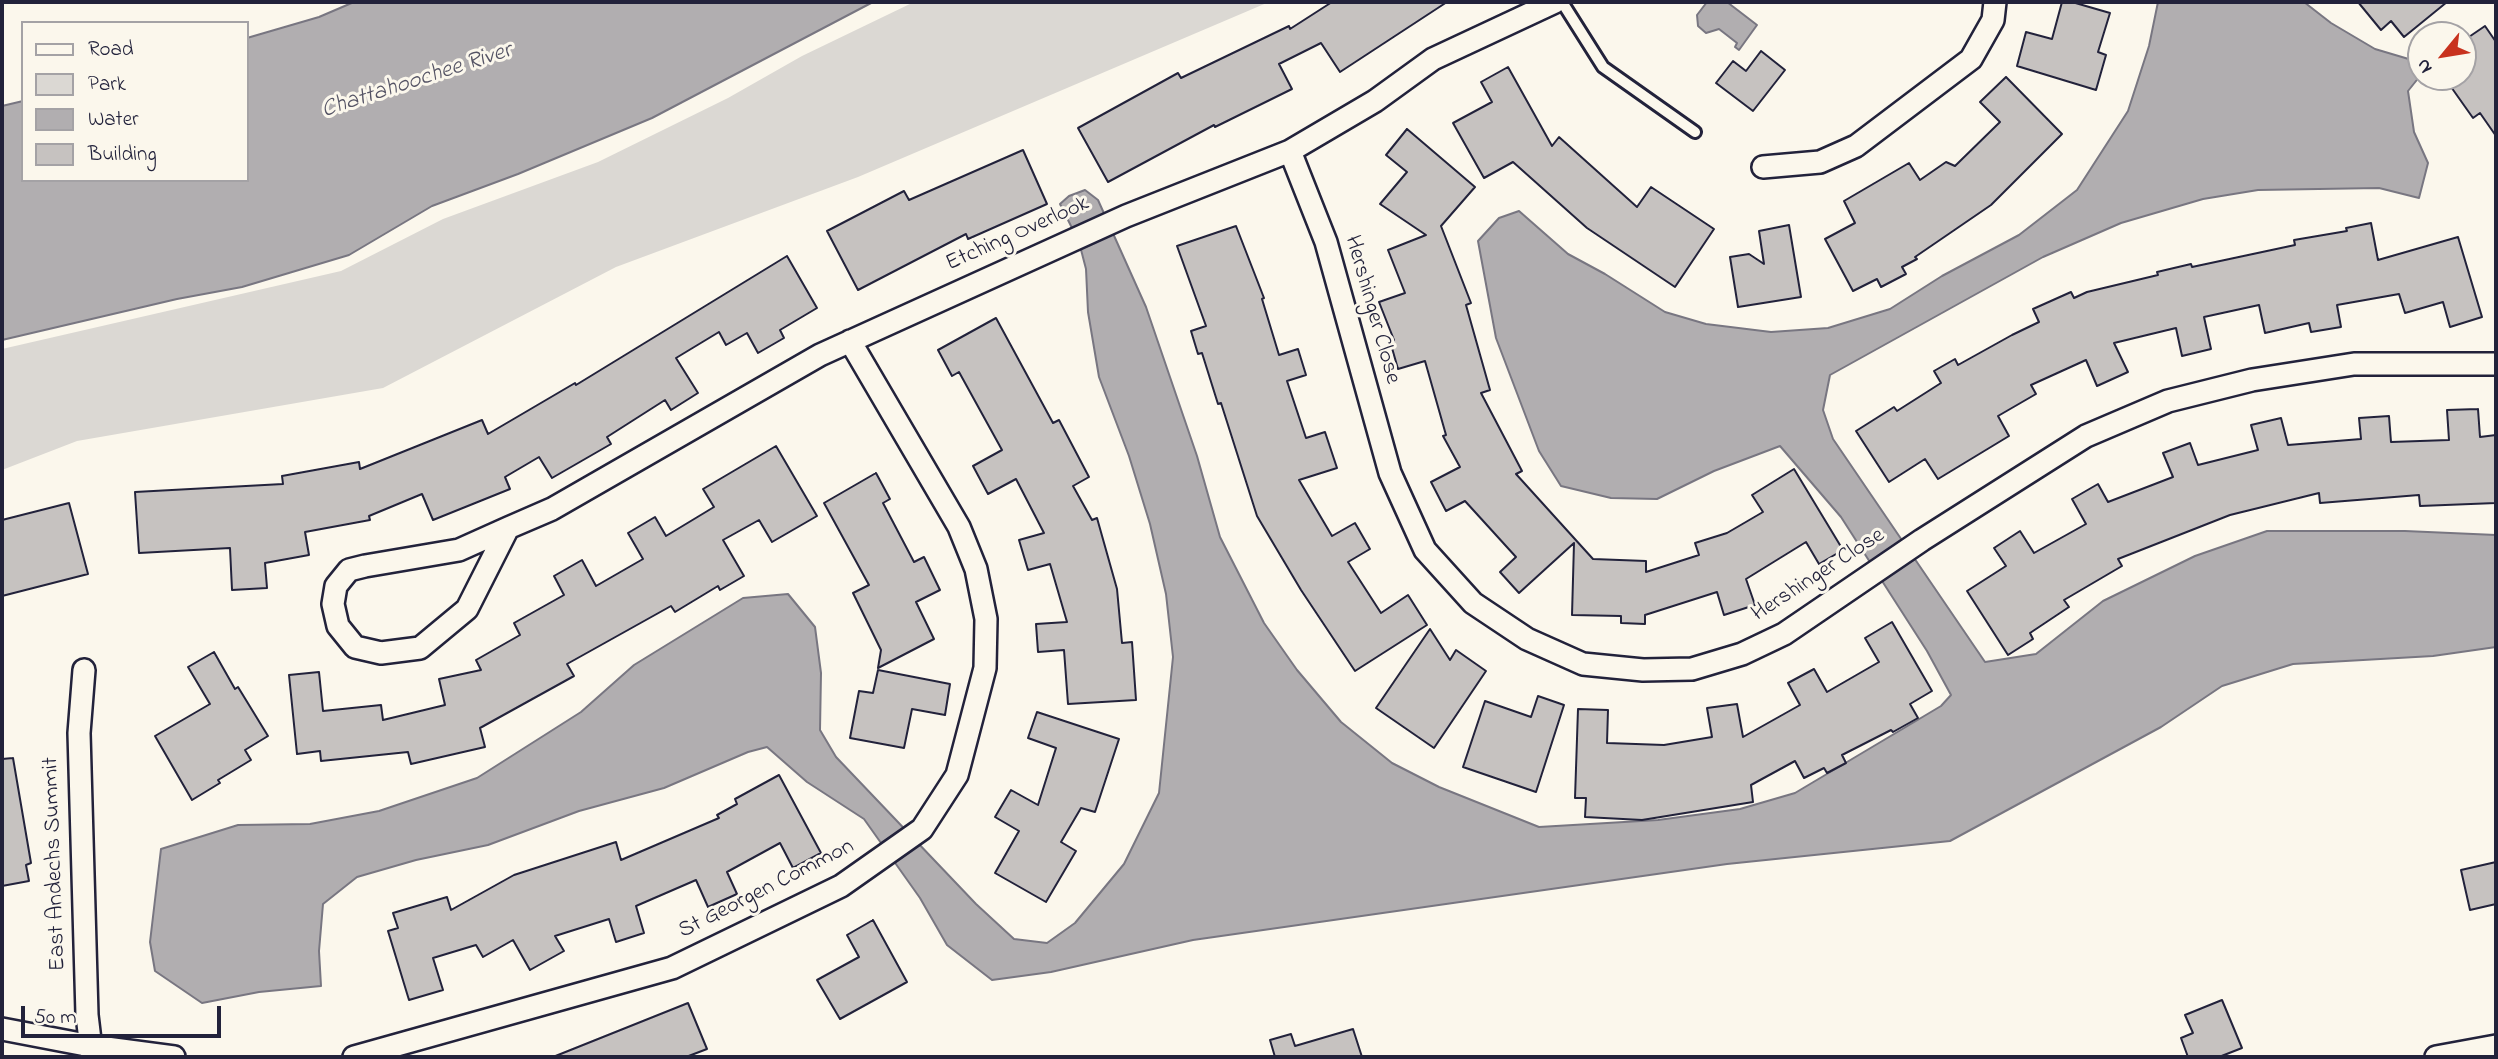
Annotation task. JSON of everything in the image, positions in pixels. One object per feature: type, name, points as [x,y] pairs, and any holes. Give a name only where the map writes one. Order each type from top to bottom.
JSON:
[{"type":"street","name":"Etching Overlook","points":[[508,528],[467,609],[420,648],[381,653],[355,648],[338,626],[333,604],[335,586],[349,570],[459,550],[508,528],[552,509],[820,355],[1126,216],[1290,151],[1375,101],[1433,59],[1555,2]]},
{"type":"street","points":[[1763,167],[1820,162],[1856,146],[1971,59],[1993,20],[1995,2]]},
{"type":"street","name":"Hershinger Close","points":[[1290,151],[1326,242],[1390,473],[1425,550],[1473,603],[1527,639],[1583,664],[1643,670],[1692,669],[1742,654],[1784,634],[1867,576],[2085,436],[2168,401],[2252,380],[2354,364],[2496,364]]},
{"type":"street","name":"St Georgen Common","points":[[354,1057],[672,968],[841,886],[922,829],[957,775],[985,668],[986,619],[976,569],[960,527],[850,341]]},
{"type":"street","name":"East Andechs Summit","points":[[84,670],[79,733],[87,1016],[91,1052]]},
{"type":"street","points":[[2,1029],[91,1052],[173,1057]]},
{"type":"street","points":[[2436,1057],[2496,1046]]},
{"type":"lane","points":[[1562,2],[1603,67],[1695,132]]},
{"type":"green space","points":[[914,2],[1269,2],[858,177],[616,267],[383,388],[77,441],[2,470],[2,349],[341,271],[443,219],[598,162],[728,98],[802,56]]},
{"type":"water","name":"Chattahoochee River","points":[[354,2],[873,2],[652,118],[518,174],[432,206],[349,255],[242,287],[177,299],[2,340],[2,106],[21,101],[21,182],[248,182],[248,38],[319,17]]},
{"type":"water","points":[[1707,2],[1727,2],[1757,25],[1739,50],[1735,47],[1737,43],[1719,29],[1706,33],[1698,26],[1697,15]]},
{"type":"water","points":[[2158,2],[2304,2],[2331,23],[2375,49],[2407,59],[2407,91],[2414,132],[2428,163],[2419,198],[2379,188],[2258,190],[2203,199],[2121,223],[2043,257],[1830,375],[1823,410],[1833,439],[1985,662],[2036,654],[2103,601],[2195,556],[2267,531],[2405,531],[2496,535],[2496,647],[2433,656],[2293,664],[2222,686],[2161,727],[1950,841],[1727,864],[1193,940],[1051,972],[992,980],[947,945],[920,898],[864,819],[807,782],[767,747],[748,752],[664,788],[579,811],[488,845],[416,860],[357,877],[323,904],[319,951],[321,986],[259,992],[202,1003],[155,971],[150,942],[161,849],[238,825],[310,824],[379,811],[477,778],[581,712],[634,665],[743,598],[788,594],[815,627],[821,673],[820,730],[836,757],[976,904],[1014,939],[1047,943],[1075,923],[1124,864],[1159,793],[1173,657],[1166,594],[1150,524],[1129,456],[1099,377],[1088,312],[1086,269],[1079,242],[1060,204],[1069,196],[1085,190],[1098,200],[1146,307],[1197,456],[1220,537],[1264,623],[1297,670],[1341,722],[1392,763],[1439,787],[1539,827],[1658,820],[1740,809],[1795,793],[1941,706],[1951,695],[1927,651],[1841,517],[1780,446],[1714,471],[1657,499],[1611,498],[1561,486],[1539,451],[1496,338],[1478,241],[1499,218],[1519,211],[1568,254],[1665,312],[1706,324],[1771,332],[1828,328],[1890,309],[1942,276],[2019,235],[2077,190],[2128,111],[2149,46]]},
{"type":"building","points":[[1332,2],[1447,2],[1340,72],[1321,43],[1279,64],[1292,89],[1215,127],[1214,125],[1108,182],[1078,128],[1178,73],[1181,78],[1289,26],[1290,29]]},
{"type":"building","points":[[2062,2],[2072,2],[2110,13],[2098,52],[2106,55],[2096,90],[2017,66],[2026,32],[2052,39]]},
{"type":"building","points":[[2358,2],[2447,2],[2424,21],[2407,21],[2407,35],[2404,37],[2391,21],[2381,30]]},
{"type":"building","points":[[2485,26],[2496,42],[2496,136],[2480,113],[2473,118],[2454,91],[2477,91],[2477,31]]},
{"type":"building","points":[[1761,51],[1785,70],[1753,111],[1716,83],[1733,61],[1746,71]]},
{"type":"building","points":[[1508,67],[1552,146],[1559,137],[1637,207],[1651,187],[1714,229],[1675,287],[1587,228],[1513,162],[1484,178],[1453,123],[1492,102],[1481,82]]},
{"type":"building","points":[[2006,77],[2062,134],[1991,205],[1902,267],[1906,274],[1881,287],[1877,279],[1853,291],[1825,239],[1855,223],[1844,201],[1909,163],[1920,180],[1946,162],[1955,166],[2000,122],[1980,102]]},
{"type":"building","points":[[1407,129],[1475,187],[1441,226],[1471,303],[1466,305],[1490,390],[1481,393],[1522,471],[1516,474],[1593,559],[1646,561],[1646,572],[1699,555],[1695,543],[1727,533],[1763,512],[1752,495],[1794,469],[1843,550],[1819,564],[1806,542],[1746,579],[1755,605],[1724,615],[1717,592],[1645,615],[1645,624],[1621,623],[1621,616],[1572,615],[1574,543],[1519,593],[1500,572],[1516,557],[1465,501],[1446,511],[1431,482],[1460,467],[1443,436],[1446,435],[1425,361],[1398,369],[1390,341],[1394,340],[1379,302],[1405,293],[1388,250],[1426,235],[1380,204],[1407,172],[1386,155]]},
{"type":"building","points":[[1023,150],[1047,204],[968,239],[966,234],[858,290],[827,231],[904,191],[909,200]]},
{"type":"building","points":[[2371,223],[2378,260],[2458,237],[2482,317],[2450,327],[2443,302],[2405,313],[2399,294],[2337,305],[2341,327],[2311,332],[2309,323],[2265,333],[2259,305],[2204,317],[2211,349],[2182,356],[2176,328],[2114,343],[2128,372],[2097,386],[2086,360],[2031,385],[2036,394],[1998,416],[2009,436],[1938,479],[1925,459],[1889,482],[1856,431],[1894,407],[1897,411],[1941,383],[1934,371],[1955,359],[1958,365],[2039,322],[2033,309],[2071,292],[2074,298],[2087,292],[2158,275],[2157,272],[2295,245],[2294,240],[2347,231],[2346,228]]},
{"type":"building","points":[[1789,225],[1801,297],[1738,307],[1730,257],[1749,254],[1764,264],[1759,231]]},
{"type":"building","points":[[1236,226],[1264,298],[1262,299],[1279,355],[1298,349],[1306,375],[1287,381],[1306,438],[1325,432],[1337,468],[1299,480],[1332,536],[1355,523],[1370,549],[1348,562],[1381,613],[1408,595],[1427,625],[1355,671],[1301,590],[1257,516],[1221,403],[1218,404],[1202,353],[1198,354],[1191,331],[1206,326],[1177,246]]},
{"type":"building","points":[[787,256],[817,308],[780,330],[784,338],[758,353],[747,333],[726,345],[719,332],[676,358],[698,393],[671,410],[665,400],[607,437],[611,444],[552,478],[539,457],[505,477],[510,489],[433,520],[422,494],[369,516],[370,520],[305,532],[309,555],[265,563],[267,588],[232,590],[230,548],[139,553],[135,492],[283,484],[282,476],[359,462],[360,469],[482,420],[488,434],[575,383],[576,385]]},
{"type":"building","points":[[996,318],[1053,423],[1059,420],[1089,477],[1073,486],[1092,520],[1097,518],[1117,589],[1122,643],[1132,642],[1136,700],[1068,704],[1064,650],[1038,652],[1036,624],[1067,622],[1050,564],[1028,570],[1019,540],[1044,533],[1016,479],[988,494],[973,466],[1002,450],[959,372],[952,376],[938,350]]},
{"type":"building","points":[[2478,409],[2480,437],[2496,435],[2496,503],[2420,506],[2419,495],[2320,503],[2319,493],[2230,515],[2118,559],[2122,566],[2064,600],[2069,607],[2030,633],[2033,639],[2008,655],[1967,591],[2006,566],[1994,548],[2020,531],[2034,553],[2086,524],[2072,499],[2098,484],[2108,502],[2173,477],[2163,453],[2190,443],[2198,465],[2258,450],[2251,425],[2281,418],[2288,445],[2361,439],[2359,418],[2389,416],[2391,442],[2449,440],[2447,410]]},
{"type":"building","points":[[776,446],[817,516],[772,542],[759,520],[723,540],[744,576],[720,590],[718,586],[675,612],[671,606],[567,664],[574,676],[480,728],[485,747],[411,764],[408,752],[321,761],[320,751],[297,754],[289,675],[319,672],[323,711],[381,705],[383,720],[445,705],[439,679],[481,670],[476,660],[520,635],[514,623],[564,595],[554,576],[582,560],[596,586],[643,559],[628,533],[655,517],[666,536],[714,507],[703,489]]},
{"type":"building","points":[[876,473],[890,499],[883,503],[914,562],[924,557],[940,590],[916,602],[934,639],[878,668],[881,650],[853,593],[869,585],[824,503]]},
{"type":"building","points":[[69,503],[88,574],[2,596],[2,520]]},
{"type":"building","points":[[1892,622],[1932,691],[1910,704],[1918,718],[1842,755],[1846,763],[1827,773],[1824,768],[1804,778],[1795,761],[1751,785],[1753,802],[1642,820],[1585,817],[1586,798],[1575,798],[1578,709],[1608,710],[1607,743],[1664,745],[1712,737],[1707,708],[1737,704],[1743,737],[1800,705],[1788,683],[1814,669],[1827,692],[1879,662],[1865,638]]},
{"type":"building","points":[[1430,629],[1450,660],[1456,650],[1486,671],[1434,748],[1376,708]]},
{"type":"building","points":[[214,652],[235,689],[238,687],[268,736],[245,750],[251,760],[192,800],[155,736],[210,704],[188,667]]},
{"type":"building","points":[[878,670],[950,684],[945,715],[912,709],[904,748],[850,738],[859,691],[873,693]]},
{"type":"building","points":[[1538,696],[1564,705],[1536,792],[1463,767],[1485,701],[1531,717]]},
{"type":"building","points":[[1037,712],[1119,739],[1095,812],[1081,808],[1061,842],[1076,851],[1046,902],[995,873],[1019,831],[995,817],[1011,790],[1038,805],[1056,748],[1028,738]]},
{"type":"building","points":[[13,758],[31,863],[26,865],[29,881],[2,886],[2,759]]},
{"type":"building","points":[[779,775],[821,853],[793,868],[780,843],[727,872],[737,894],[708,907],[696,880],[636,906],[644,933],[616,942],[609,919],[555,936],[564,951],[530,970],[513,940],[483,957],[476,945],[433,958],[443,990],[409,1000],[388,931],[398,928],[393,913],[447,897],[451,910],[514,875],[616,842],[621,860],[719,818],[717,815],[737,804],[735,799]]},
{"type":"building","points":[[2496,862],[2496,904],[2470,910],[2461,870]]},
{"type":"building","points":[[873,920],[907,982],[840,1019],[817,980],[859,957],[847,935]]},
{"type":"building","points":[[2222,1000],[2242,1048],[2219,1057],[2188,1057],[2181,1038],[2193,1033],[2185,1015]]},
{"type":"building","points":[[688,1003],[707,1049],[686,1057],[553,1057]]},
{"type":"building","points":[[1353,1029],[1362,1057],[1275,1057],[1270,1040],[1291,1034],[1295,1046]]}]
